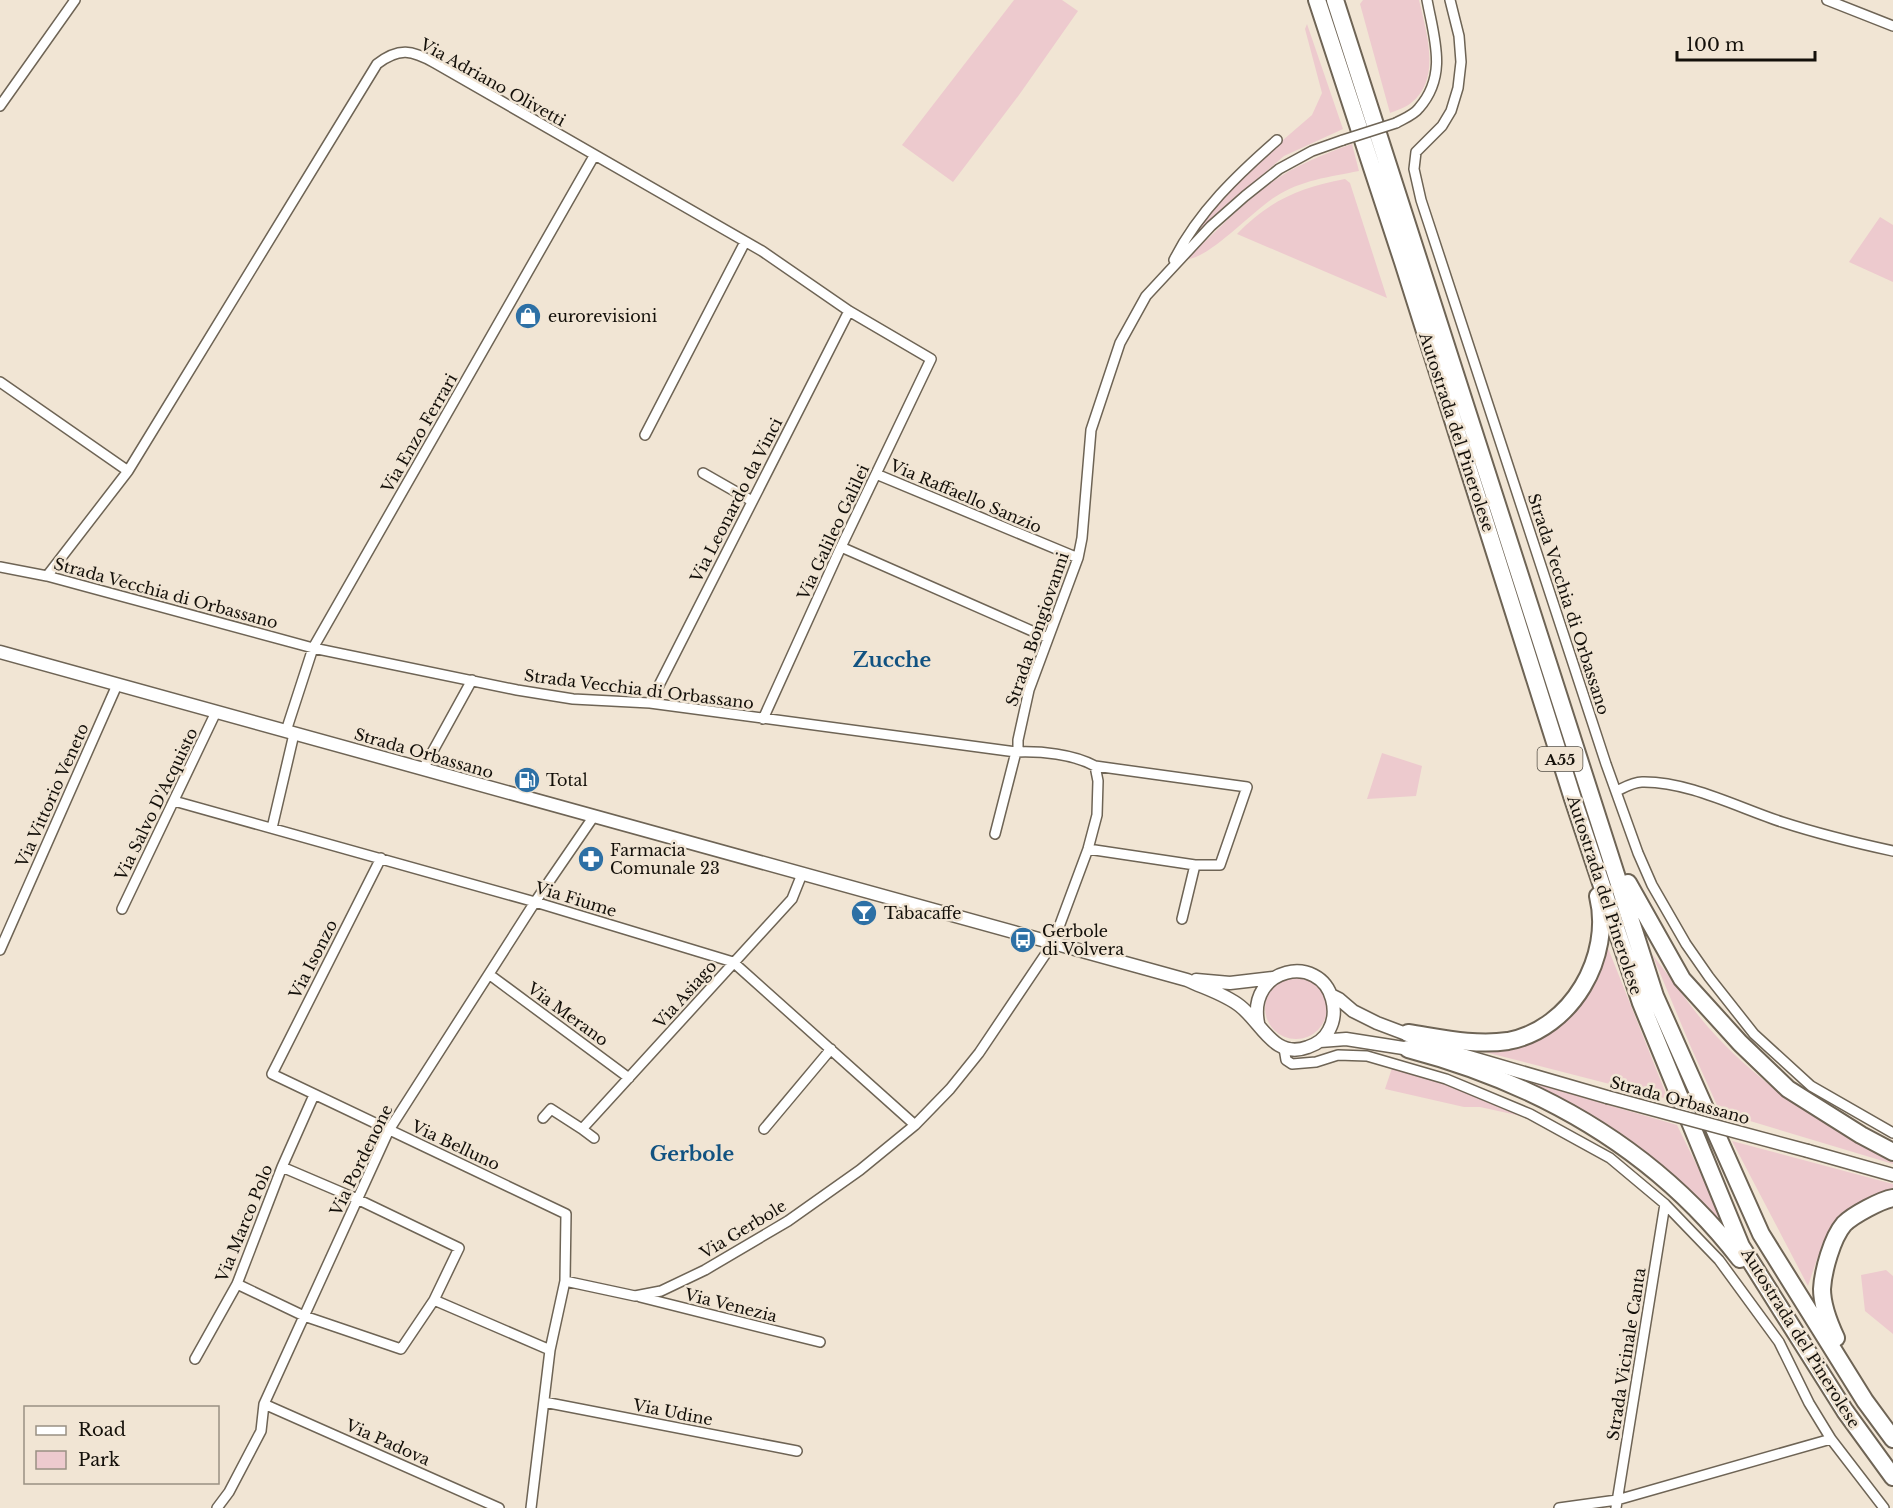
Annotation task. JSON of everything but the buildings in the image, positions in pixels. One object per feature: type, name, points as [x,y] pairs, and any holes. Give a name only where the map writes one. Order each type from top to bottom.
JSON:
[{"type":"highway","name":"Autostrada del Pinerolese","points":[[1317,0],[1404,262],[1573,800],[1641,1003],[1741,1246],[1845,1411],[1893,1476]]},
{"type":"highway","name":"Autostrada del Pinerolese","points":[[1335,0],[1655,996],[1756,1223],[1865,1401],[1893,1439]]},
{"type":"highway","points":[[1588,783],[1630,889],[1682,979],[1740,1043],[1788,1089],[1861,1135],[1893,1152]]},
{"type":"highway","points":[[1408,1041],[1488,1043],[1511,1040],[1544,1026],[1575,999],[1593,967],[1600,942],[1601,911],[1573,800]]},
{"type":"highway","points":[[1408,1041],[1528,1090],[1583,1119],[1652,1168],[1699,1211],[1729,1245],[1756,1280],[1845,1411]]},
{"type":"highway","points":[[1865,1401],[1828,1320],[1822,1290],[1827,1257],[1845,1224],[1881,1200],[1893,1198]]},
{"type":"main road","name":"Strada Orbassano","points":[[0,652],[1187,980],[1232,1000],[1258,1023],[1273,1043],[1284,1048],[1303,1049],[1320,1041],[1346,1039],[1408,1041],[1893,1175]]},
{"type":"main road","name":"Strada Orbassano","points":[[1187,980],[1230,983],[1273,978],[1294,971],[1306,973],[1316,977],[1331,995],[1353,1011],[1408,1041]]},
{"type":"main road","points":[[1258,1023],[1257,1003],[1265,985],[1273,978]]},
{"type":"main road","points":[[1320,1041],[1328,1032],[1333,1020],[1334,1007],[1331,995]]},
{"type":"street","points":[[0,106],[75,0]]},
{"type":"street","name":"Strada Bongiovanni","points":[[995,834],[1017,752],[1029,690],[1078,558],[1082,538],[1090,430],[1120,343],[1146,296],[1168,271],[1211,226],[1280,169],[1312,151],[1396,123],[1418,110],[1432,89],[1438,60],[1427,0]]},
{"type":"street","name":"Strada Vecchia di Orbassano","points":[[1450,0],[1459,36],[1461,62],[1458,88],[1451,111],[1442,126],[1416,152],[1414,169],[1421,200],[1577,679],[1638,853],[1652,885],[1686,944],[1729,1004],[1770,1051],[1811,1086],[1893,1133]]},
{"type":"street","points":[[1827,0],[1893,26]]},
{"type":"street","name":"Via Adriano Olivetti","points":[[47,576],[128,471],[377,64],[387,56],[406,51],[425,57],[745,242],[849,311],[931,359]]},
{"type":"street","points":[[1168,271],[1188,235],[1230,182],[1277,140]]},
{"type":"street","name":"Via Enzo Ferrari","points":[[272,828],[290,733],[313,648],[594,156]]},
{"type":"street","points":[[645,435],[745,242]]},
{"type":"street","name":"Via Leonardo da Vinci","points":[[650,703],[849,311]]},
{"type":"street","name":"Via Galileo Galilei","points":[[763,719],[841,547],[931,359]]},
{"type":"street","points":[[0,382],[128,471]]},
{"type":"street","points":[[703,473],[752,501]]},
{"type":"street","name":"Via Raffaello Sanzio","points":[[876,474],[1078,558]]},
{"type":"street","points":[[841,547],[1048,638]]},
{"type":"street","name":"Strada Vecchia di Orbassano","points":[[0,567],[47,576],[313,648],[517,690],[573,699],[650,703],[1017,752],[1055,754],[1083,760],[1095,766],[1247,787],[1220,865],[1195,865]]},
{"type":"street","points":[[423,769],[472,680]]},
{"type":"street","name":"Via Vittorio Veneto","points":[[0,950],[117,685]]},
{"type":"street","name":"Via Salvo D'Acquisto","points":[[122,909],[216,712]]},
{"type":"street","name":"Via Gerbole","points":[[565,1281],[635,1296],[661,1291],[705,1270],[788,1221],[860,1170],[915,1125],[950,1089],[979,1053],[1053,943],[1088,849],[1097,815],[1098,781],[1095,766]]},
{"type":"street","points":[[1617,791],[1642,782],[1695,790],[1781,822],[1893,851]]},
{"type":"street","name":"Via Fiume","points":[[174,801],[535,902],[733,963],[915,1125]]},
{"type":"street","name":"Via Pordenone","points":[[218,1508],[229,1492],[261,1431],[264,1404],[389,1130],[535,902],[594,816]]},
{"type":"street","points":[[1088,849],[1195,865],[1182,919]]},
{"type":"street","name":"Via Isonzo","points":[[272,1074],[381,858]]},
{"type":"street","name":"Via Asiago","points":[[582,1129],[792,899],[802,874]]},
{"type":"street","name":"Via Merano","points":[[490,975],[629,1078]]},
{"type":"street","points":[[1284,1048],[1286,1060],[1292,1064],[1309,1063],[1338,1054],[1367,1056],[1446,1078],[1530,1114],[1610,1158],[1665,1204],[1719,1260],[1779,1342],[1809,1403],[1831,1439],[1884,1508]]},
{"type":"street","points":[[764,1129],[831,1049]]},
{"type":"street","name":"Via Belluno","points":[[272,1074],[566,1214],[565,1281]]},
{"type":"street","name":"Via Marco Polo","points":[[195,1359],[237,1284],[282,1167],[314,1095]]},
{"type":"street","points":[[543,1118],[551,1109],[594,1138]]},
{"type":"street","points":[[237,1284],[304,1316],[401,1349],[434,1300],[459,1248],[357,1199],[282,1167]]},
{"type":"street","name":"Strada Vicinale Canta","points":[[1617,1504],[1665,1204]]},
{"type":"street","points":[[531,1508],[550,1350],[565,1281]]},
{"type":"street","name":"Via Venezia","points":[[635,1296],[820,1342]]},
{"type":"street","points":[[434,1300],[550,1350]]},
{"type":"street","name":"Via Udine","points":[[544,1402],[797,1451]]},
{"type":"street","name":"Via Padova","points":[[264,1404],[499,1508]]},
{"type":"street","points":[[1559,1508],[1617,1504],[1831,1439]]},
{"type":"green space","points":[[1014,0],[1062,0],[1078,11],[1019,95],[953,182],[902,145]]},
{"type":"green space","points":[[1363,0],[1419,0],[1428,40],[1429,68],[1426,81],[1421,93],[1411,103],[1390,113],[1360,4]]},
{"type":"green space","points":[[1307,24],[1343,129],[1284,156],[1200,230],[1197,229],[1247,171],[1312,115],[1322,93],[1305,29]]},
{"type":"green space","points":[[1352,144],[1359,171],[1316,180],[1285,191],[1209,250],[1189,259],[1239,209],[1272,182],[1310,160]]},
{"type":"green space","points":[[1345,179],[1350,183],[1387,298],[1237,234],[1261,212],[1286,197],[1299,191]]},
{"type":"green space","points":[[1880,217],[1893,225],[1893,282],[1849,262]]},
{"type":"green space","points":[[1382,753],[1422,766],[1416,796],[1367,799]]},
{"type":"green space","points":[[1606,943],[1668,1099],[1477,1050],[1549,1029]]},
{"type":"green space","points":[[1652,954],[1708,1027],[1749,1068],[1818,1119],[1893,1164],[1720,1112]]},
{"type":"green space","points":[[1296,977],[1318,986],[1327,1008],[1318,1030],[1296,1039],[1274,1030],[1265,1008],[1274,986]]},
{"type":"green space","points":[[1392,1068],[1458,1088],[1490,1100],[1521,1116],[1480,1107],[1464,1107],[1385,1089]]},
{"type":"green space","points":[[1519,1079],[1677,1125],[1725,1223],[1723,1225],[1672,1174],[1631,1140],[1581,1109]]},
{"type":"green space","points":[[1732,1141],[1893,1184],[1893,1192],[1833,1226],[1817,1259],[1808,1286]]},
{"type":"green space","points":[[1886,1270],[1893,1276],[1893,1334],[1865,1311],[1861,1275]]},
{"type":"place","name":"eurorevisioni","points":[[528,316]]},
{"type":"place","name":"Total","points":[[527,780]]},
{"type":"place","name":"Farmacia Comunale 23","points":[[591,859]]},
{"type":"place","name":"Tabacaffe","points":[[864,913]]},
{"type":"place","name":"Gerbole di Volvera","points":[[1023,940]]},
{"type":"district","name":"Zucche","points":[[892,660]]},
{"type":"district","name":"Gerbole","points":[[692,1154]]}]
